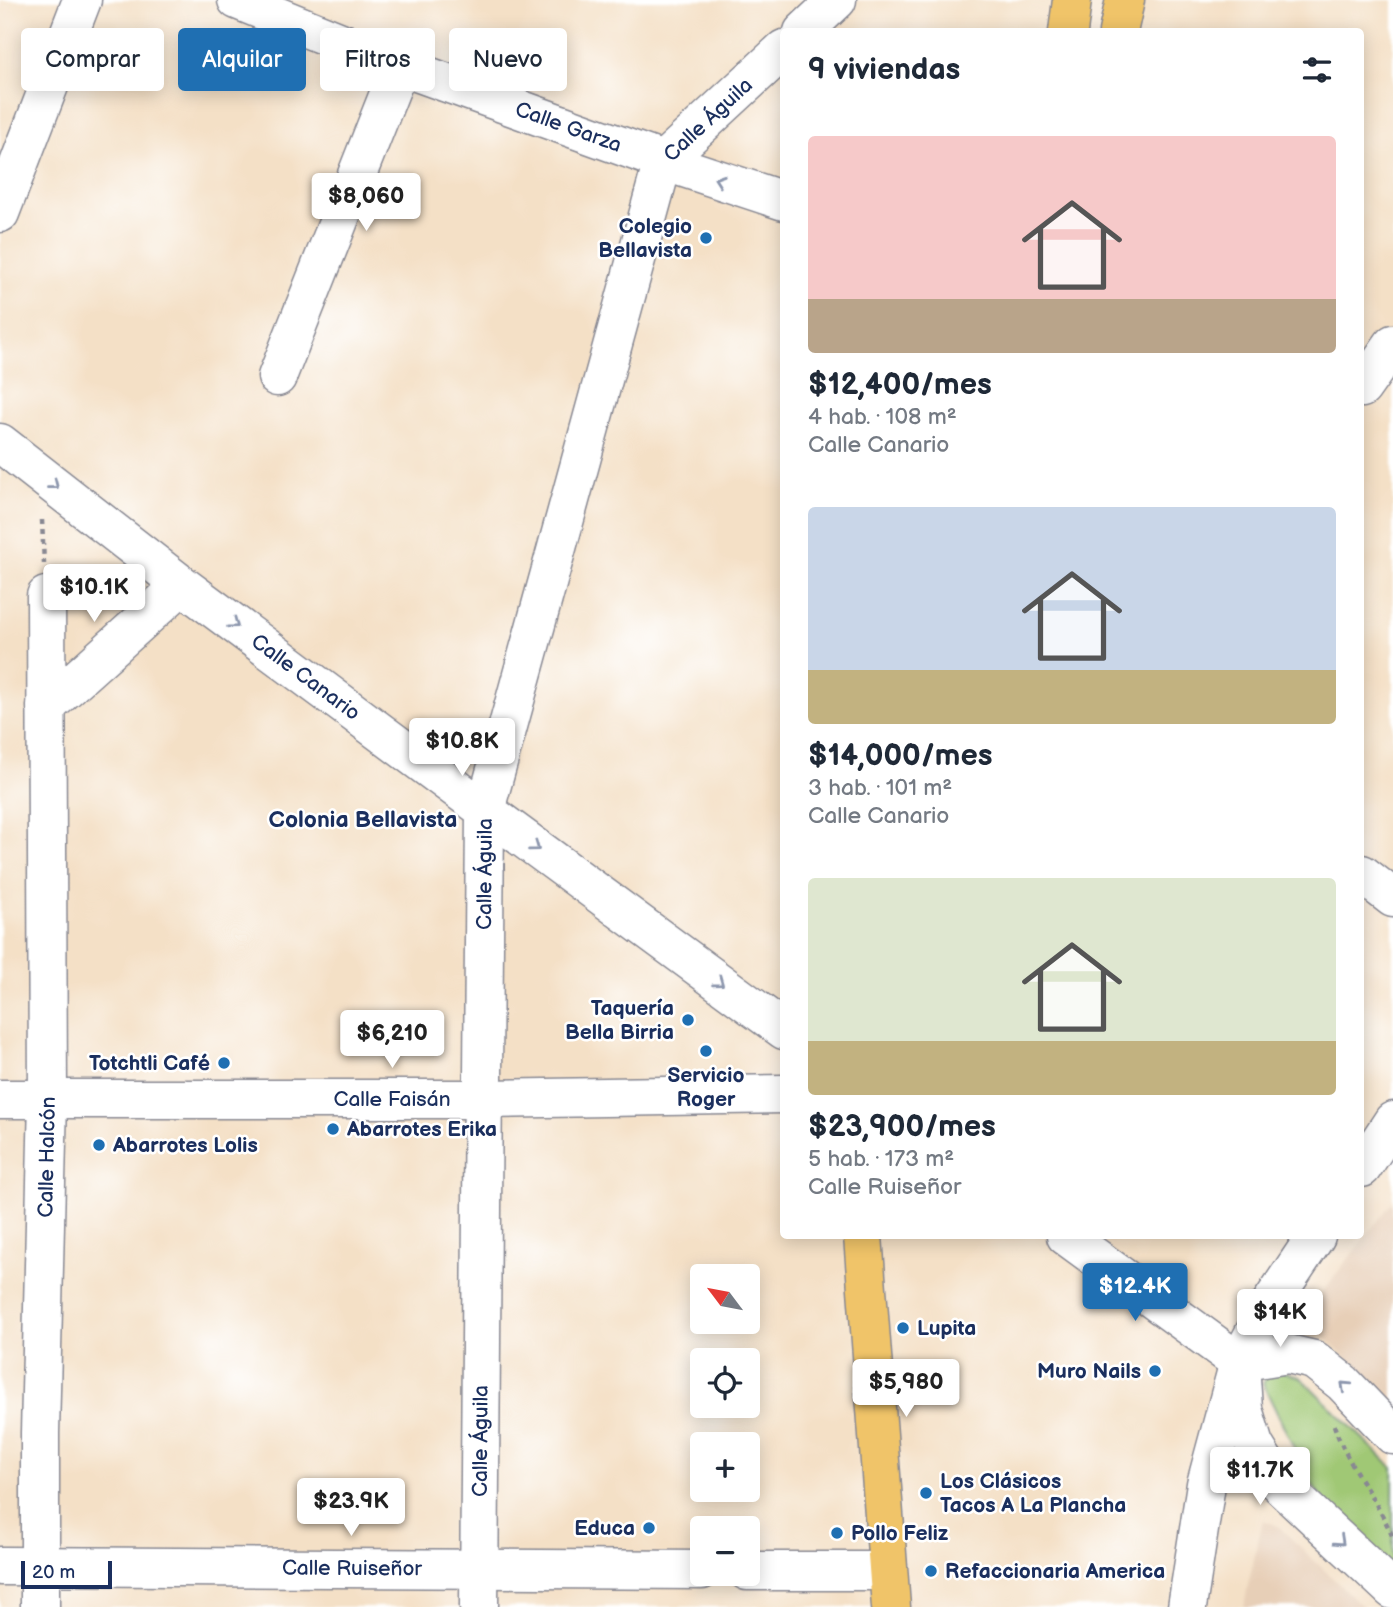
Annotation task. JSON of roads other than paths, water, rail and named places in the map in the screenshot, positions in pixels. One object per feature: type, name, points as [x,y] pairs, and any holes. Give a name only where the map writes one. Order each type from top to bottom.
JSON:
[{"type":"main road","points":[[1068,28],[1072,0]]},
{"type":"main road","points":[[1119,28],[1125,0]]},
{"type":"main road","points":[[863,1239],[889,1589]]},
{"type":"street","points":[[0,213],[82,0]]},
{"type":"street","name":"Calle Garza","points":[[237,0],[320,34]]},
{"type":"street","points":[[807,28],[836,0]]},
{"type":"street","name":"Calle Águila","points":[[479,1607],[485,810],[663,161],[780,53]]},
{"type":"street","name":"Calle Garza","points":[[435,79],[663,161],[780,200]]},
{"type":"street","points":[[277,377],[390,91]]},
{"type":"street","points":[[1364,385],[1393,344]]},
{"type":"street","name":"Calle Canario","points":[[0,443],[182,585],[780,1027]]},
{"type":"street","points":[[46,708],[182,585]]},
{"type":"street","name":"Calle Halcón","points":[[40,1607],[40,1433],[48,1099],[46,596]]},
{"type":"street","points":[[1364,876],[1393,898]]},
{"type":"street","name":"Calle Faisán","points":[[0,1099],[484,1100],[780,1094]]},
{"type":"street","points":[[1364,1165],[1393,1121]]},
{"type":"street","points":[[1070,1239],[1240,1362],[1288,1354],[1314,1360],[1343,1383],[1393,1435]]},
{"type":"street","points":[[1187,1607],[1206,1484],[1240,1362],[1267,1309],[1314,1239]]},
{"type":"street","points":[[1240,1362],[1243,1409],[1254,1446],[1277,1482],[1393,1590]]},
{"type":"street","name":"Calle Ruiseñor","points":[[0,1566],[690,1570]]},
{"type":"street","points":[[760,1573],[889,1589]]},
{"type":"place","name":"Colegio Bellavista","points":[[706,238]]},
{"type":"place","name":"Taquería Bella Birria","points":[[688,1020]]},
{"type":"place","name":"Servicio Roger","points":[[706,1051]]},
{"type":"place","name":"Totchtli Café","points":[[224,1063]]},
{"type":"place","name":"Abarrotes Erika","points":[[333,1129]]},
{"type":"place","name":"Abarrotes Lolis","points":[[99,1145]]},
{"type":"place","name":"Lupita","points":[[903,1328]]},
{"type":"place","name":"Muro Nails","points":[[1155,1371]]},
{"type":"place","name":"Los Clásicos Tacos A La Plancha","points":[[926,1493]]},
{"type":"place","name":"Educa","points":[[649,1528]]},
{"type":"place","name":"Pollo Feliz","points":[[837,1533]]},
{"type":"place","name":"Refaccionaria America","points":[[931,1571]]},
{"type":"district","name":"Colonia Bellavista","points":[[363,819]]}]
